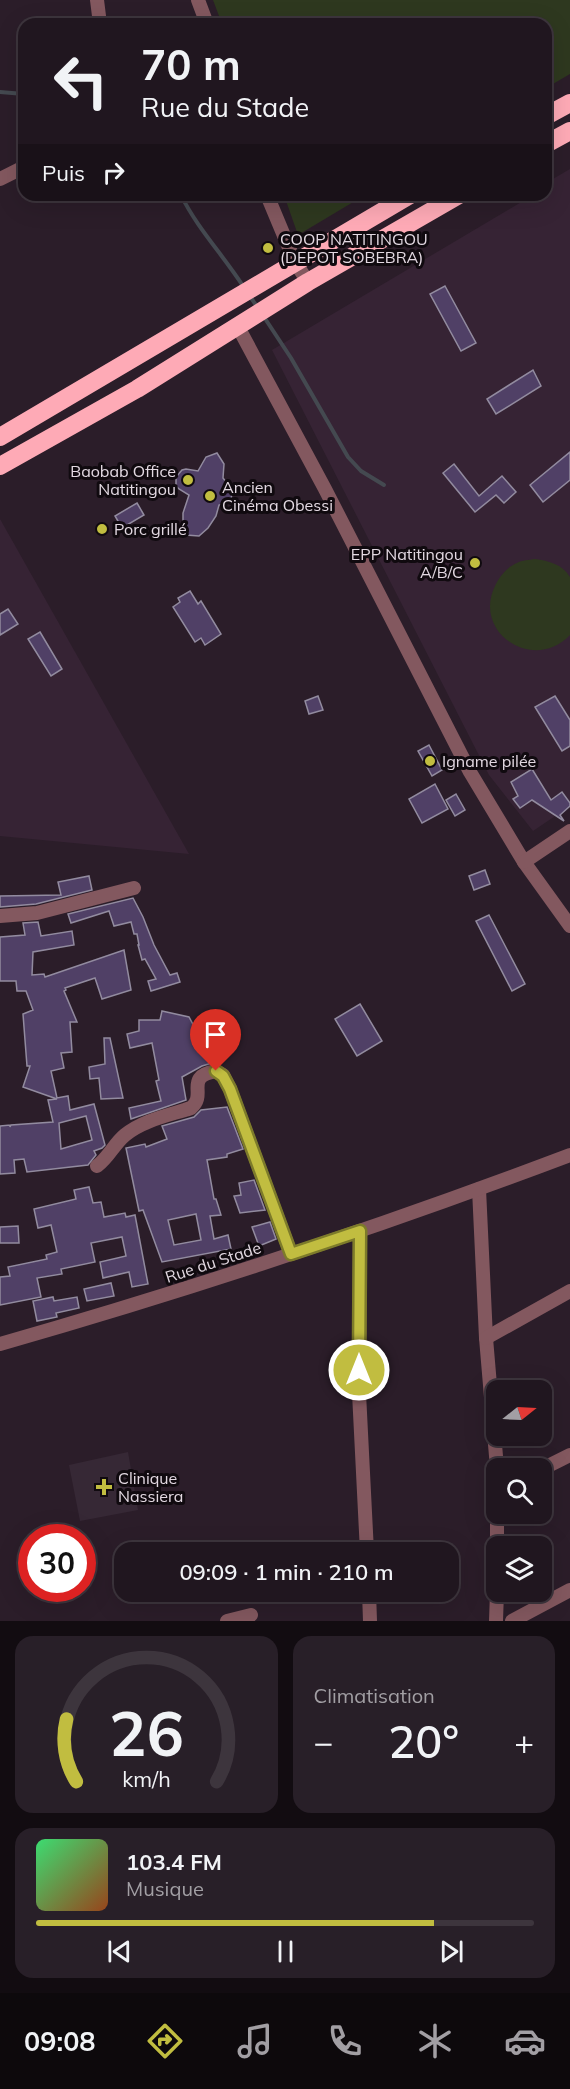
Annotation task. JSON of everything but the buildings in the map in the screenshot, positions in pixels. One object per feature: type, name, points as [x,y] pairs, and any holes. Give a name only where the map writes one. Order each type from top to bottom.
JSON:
[{"type":"highway","points":[[552,113],[570,103]]},
{"type":"highway","points":[[552,141],[570,131]]},
{"type":"highway","points":[[0,437],[124,366],[248,289],[400,201]]},
{"type":"highway","points":[[0,466],[137,389],[308,282],[449,201]]},
{"type":"highway","points":[[124,366],[137,389]]},
{"type":"street","points":[[97,0],[99,18]]},
{"type":"street","points":[[198,0],[205,18]]},
{"type":"street","points":[[0,179],[18,170]]},
{"type":"street","points":[[270,201],[295,262],[308,282]]},
{"type":"street","points":[[253,317],[326,489],[470,772],[524,862],[570,926]]},
{"type":"street","points":[[524,862],[570,831]]},
{"type":"street","points":[[0,916],[45,912],[134,888]]},
{"type":"street","points":[[97,1166],[106,1159],[114,1146],[126,1134],[145,1123],[191,1108],[196,1104],[197,1083],[200,1077],[204,1073],[216,1071],[223,1076],[230,1089],[291,1254]]},
{"type":"street","name":"Rue du Stade","points":[[0,1344],[126,1308],[291,1254],[570,1155]]},
{"type":"street","points":[[479,1189],[486,1338],[496,1458]]},
{"type":"street","points":[[360,1231],[359,1393],[366,1542]]},
{"type":"street","points":[[486,1338],[570,1291]]},
{"type":"street","points":[[552,1464],[570,1455]]},
{"type":"street","points":[[512,1621],[570,1590]]},
{"type":"street","points":[[369,1602],[370,1621]]},
{"type":"street","points":[[496,1621],[497,1602]]},
{"type":"street","points":[[227,1621],[251,1615]]},
{"type":"shaded area","name":"EPP Natitingou A/B/C","points":[[570,169],[570,806],[533,831],[489,775],[272,350],[523,201],[552,201],[552,180]]},
{"type":"shaded area","points":[[0,519],[189,854],[0,836]]},
{"type":"shaded area","name":"Clinique Nassiera","points":[[128,1452],[138,1510],[80,1521],[69,1465]]},
{"type":"green space","points":[[213,0],[570,0],[570,74],[552,84],[552,18],[220,18]]},
{"type":"green space","points":[[286,201],[355,201],[298,235]]},
{"type":"green space","points":[[535,559],[555,564],[570,577],[570,635],[555,646],[540,650],[524,649],[510,642],[499,632],[492,619],[490,603],[495,586],[507,570],[519,562]]},
{"type":"waterway","points":[[0,92],[18,94]]},
{"type":"waterway","points":[[184,201],[243,286]]},
{"type":"waterway","points":[[249,295],[258,308]]},
{"type":"waterway","points":[[264,317],[291,358],[348,457],[361,471],[384,485]]},
{"type":"place","name":"COOP NATITINGOU (DEPOT SOBEBRA)","points":[[268,248]]},
{"type":"place","name":"Baobab Office Natitingou","points":[[188,480]]},
{"type":"place","name":"Ancien Cinéma Obessi","points":[[210,496]]},
{"type":"place","name":"Porc grillé","points":[[102,529]]},
{"type":"place","name":"EPP Natitingou A/B/C","points":[[475,563]]},
{"type":"place","name":"Igname pilée","points":[[430,761]]},
{"type":"place","name":"Clinique Nassiera","points":[[104,1487]]},
{"type":"route","points":[[216,1071],[223,1076],[230,1089],[291,1254],[360,1231],[359,1370]]}]
